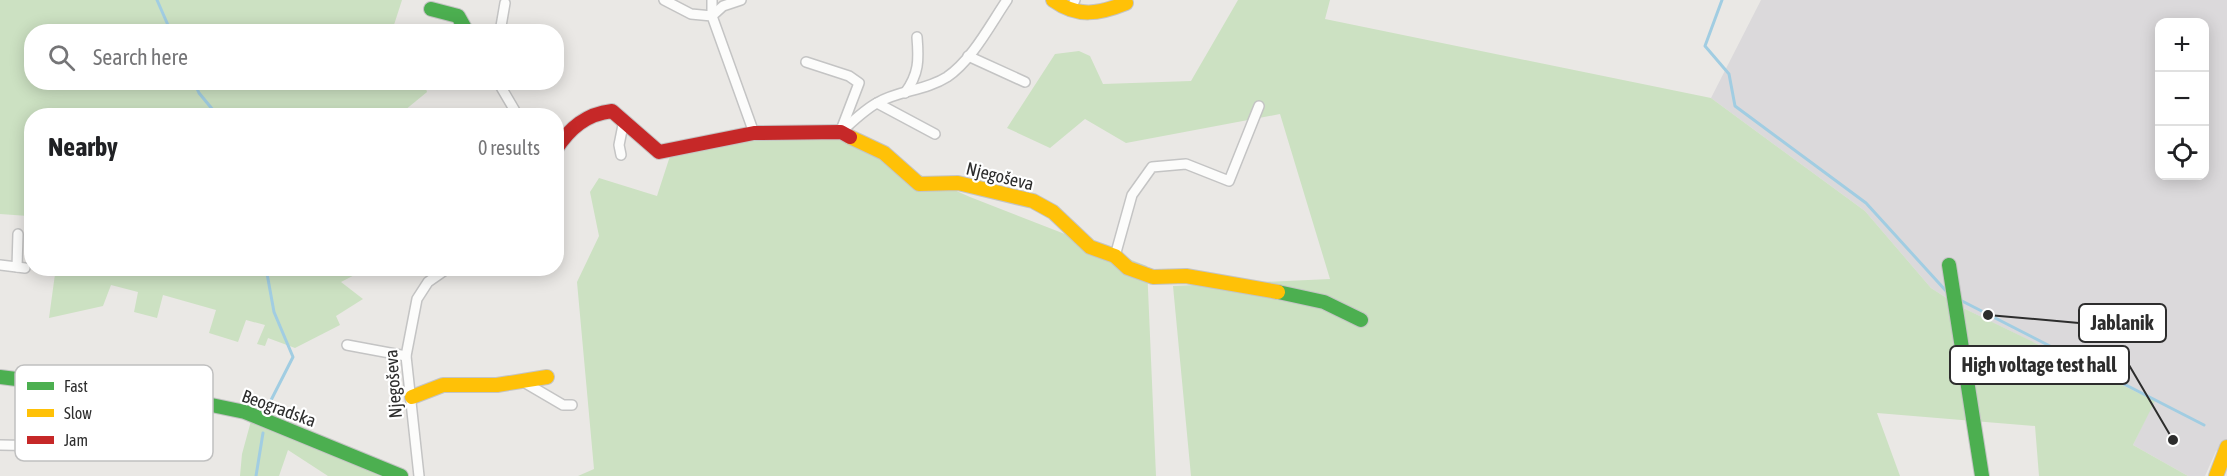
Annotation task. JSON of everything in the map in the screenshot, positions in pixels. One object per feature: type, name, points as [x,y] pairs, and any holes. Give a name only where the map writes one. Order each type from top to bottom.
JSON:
[{"type":"street","points":[[664,0],[691,14],[712,16],[723,6],[741,0]]},
{"type":"street","points":[[711,0],[712,16],[754,133]]},
{"type":"street","points":[[841,132],[877,103],[924,89],[948,76],[968,56],[1007,0]]},
{"type":"street","points":[[1053,0],[1100,15],[1126,3]]},
{"type":"street","points":[[501,24],[505,3]]},
{"type":"street","points":[[431,9],[458,16],[462,24]]},
{"type":"street","points":[[905,93],[916,78],[918,68],[916,37]]},
{"type":"street","points":[[968,56],[1025,82]]},
{"type":"street","points":[[806,62],[849,76],[859,83],[841,132]]},
{"type":"street","points":[[503,90],[513,108]]},
{"type":"street","points":[[877,103],[935,134]]},
{"type":"street","points":[[1115,256],[1132,195],[1152,167],[1186,164],[1229,181],[1259,106]]},
{"type":"street","name":"Njegoševa","points":[[564,137],[583,118],[599,112],[612,111],[659,152],[754,133],[841,132],[884,153],[919,184],[958,183],[1033,201],[1053,212],[1090,248],[1115,256],[1128,268],[1153,277],[1186,276],[1267,289],[1324,302],[1361,320]]},
{"type":"street","points":[[621,154],[619,145],[624,120]]},
{"type":"street","points":[[0,265],[21,268],[18,234]]},
{"type":"street","points":[[1949,265],[1983,476]]},
{"type":"street","name":"Njegoševa","points":[[419,476],[406,356],[417,299],[428,282],[437,276]]},
{"type":"street","points":[[346,345],[406,356]]},
{"type":"street","name":"Beogradska","points":[[0,377],[15,379]]},
{"type":"street","points":[[412,397],[434,386],[454,383],[490,386],[547,377]]},
{"type":"street","points":[[522,381],[563,405],[572,405]]},
{"type":"street","name":"Beogradska","points":[[213,405],[245,412],[401,476]]},
{"type":"street","points":[[0,445],[15,445]]},
{"type":"street","points":[[2216,476],[2227,447]]},
{"type":"shaded area","points":[[1761,0],[2227,0],[2227,446],[2216,451],[2205,476],[2188,476],[2133,445],[2154,401],[1959,306],[1931,288],[1865,211],[1711,98]]},
{"type":"green space","points":[[0,0],[402,0],[394,24],[24,24],[24,90],[426,90],[427,92],[408,108],[24,108],[24,216],[0,214]]},
{"type":"green space","points":[[1238,0],[1330,0],[1325,19],[1711,98],[1865,211],[1931,288],[1959,306],[2155,401],[2133,445],[2188,476],[2039,476],[2035,426],[1877,413],[1900,476],[1191,476],[1173,286],[1330,279],[1280,114],[1126,143],[1085,119],[1050,148],[1007,128],[1055,54],[1079,51],[1090,56],[1103,84],[1191,81]]},
{"type":"green space","points":[[833,136],[970,197],[1147,266],[1156,476],[578,476],[594,469],[577,282],[599,236],[590,192],[599,178],[657,196],[670,156],[753,137]]},
{"type":"green space","points":[[55,276],[353,276],[341,282],[363,299],[336,316],[340,325],[295,348],[268,338],[265,346],[257,344],[265,325],[246,320],[238,342],[209,333],[216,310],[163,295],[157,318],[134,312],[138,292],[111,285],[103,306],[49,318]]},
{"type":"green space","points":[[251,421],[286,433],[380,476],[328,476],[288,450],[279,476],[240,476],[242,454]]},
{"type":"waterway","points":[[157,0],[168,24]]},
{"type":"waterway","points":[[1722,0],[1705,46],[1729,74],[1735,106],[1866,203],[1947,292]]},
{"type":"waterway","points":[[198,90],[211,108]]},
{"type":"waterway","points":[[265,412],[293,357],[274,312],[267,276]]},
{"type":"waterway","points":[[1962,301],[2204,425]]},
{"type":"waterway","points":[[256,476],[263,433]]},
{"type":"traffic: fast","points":[[431,9],[458,16],[462,24]]},
{"type":"traffic: fast","points":[[1949,265],[1982,476]]},
{"type":"traffic: fast","points":[[1278,292],[1324,302],[1361,320]]},
{"type":"traffic: fast","points":[[0,377],[15,379]]},
{"type":"traffic: fast","points":[[213,405],[245,412],[401,476]]},
{"type":"traffic: slow","points":[[1053,0],[1062,6],[1080,12],[1098,12],[1126,3]]},
{"type":"traffic: slow","points":[[850,137],[884,153],[919,184],[958,183],[1033,201],[1053,212],[1090,247],[1115,256],[1128,268],[1153,277],[1186,276],[1278,292]]},
{"type":"traffic: slow","points":[[412,397],[443,385],[497,385],[547,377]]},
{"type":"traffic: slow","points":[[2216,476],[2227,447]]},
{"type":"traffic: jam","points":[[564,139],[580,123],[594,115],[612,111],[659,152],[754,133],[841,132],[850,137]]},
{"type":"place","name":"Jablanik","points":[[1988,315]]},
{"type":"place","name":"High voltage test hall","points":[[2173,440]]}]
